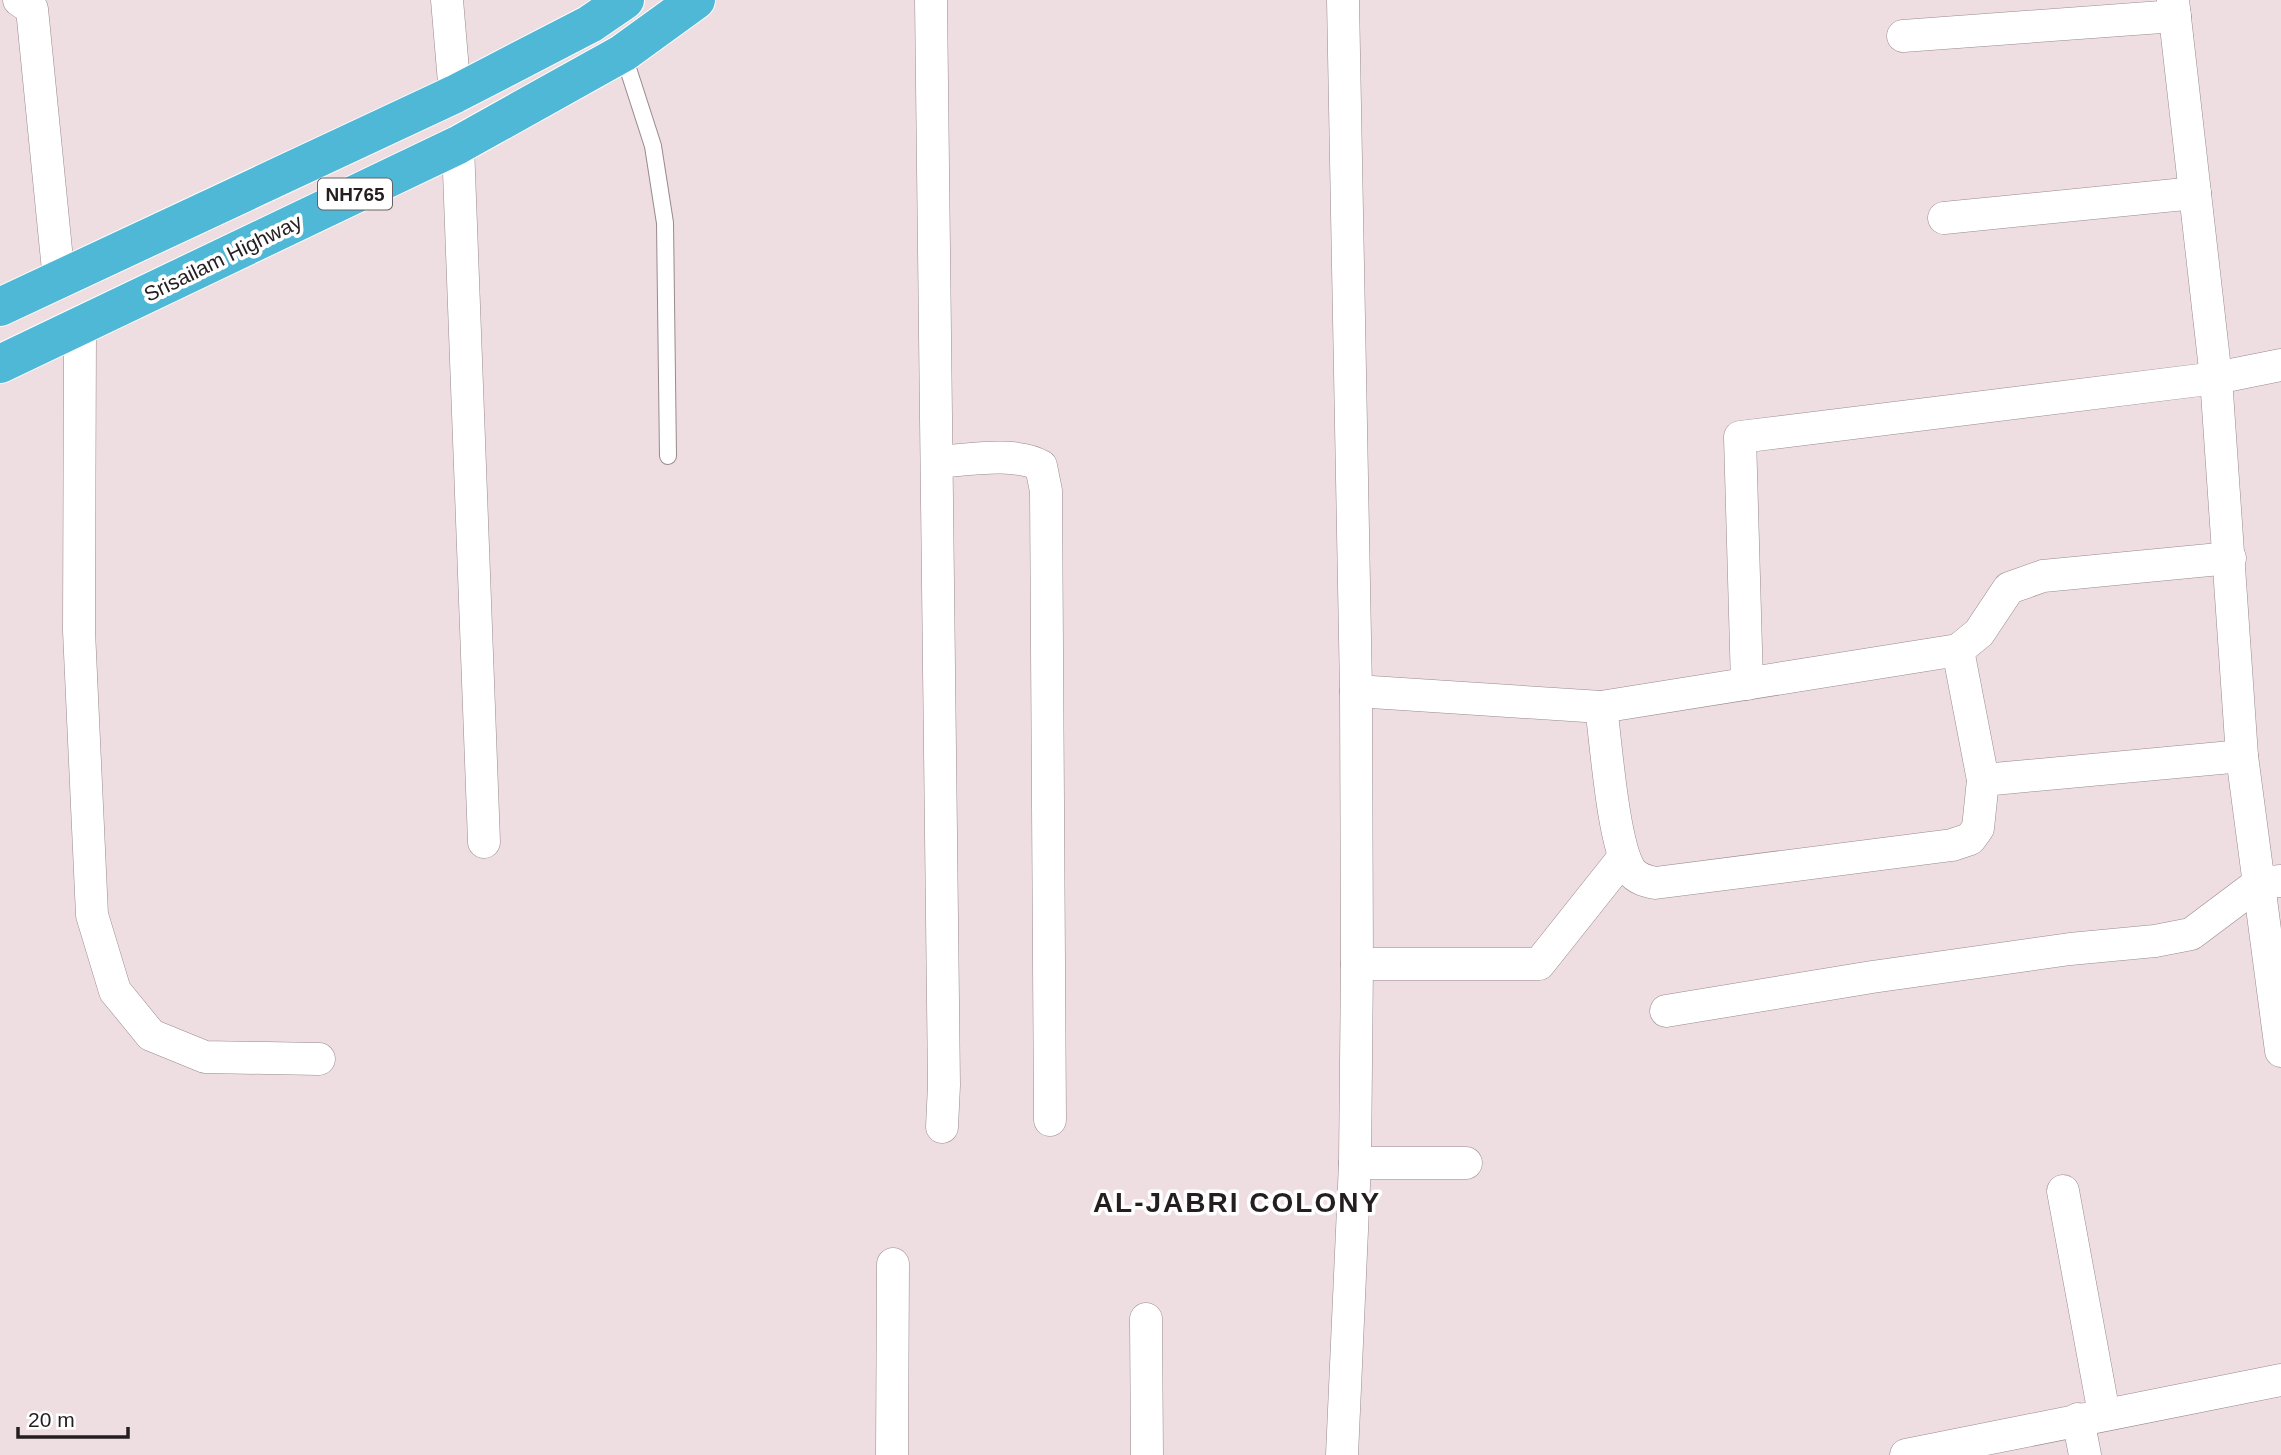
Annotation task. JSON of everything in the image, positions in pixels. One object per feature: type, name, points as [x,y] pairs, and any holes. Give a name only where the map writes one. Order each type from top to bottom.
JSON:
[{"type":"highway","name":"NH765","points":[[0,307],[455,94],[590,24],[625,0]]},
{"type":"highway","name":"Srisailam Highway","points":[[0,364],[458,145],[623,53],[696,0]]},
{"type":"street","points":[[19,0],[32,9],[59,280]]},
{"type":"street","points":[[447,0],[455,94]]},
{"type":"street","points":[[932,0],[944,1085],[942,1127]]},
{"type":"street","points":[[1342,1455],[1355,1163],[1357,964],[1356,691],[1343,0]]},
{"type":"street","points":[[1903,36],[2174,8],[2216,378],[2242,756],[2270,882],[2281,1051]]},
{"type":"street","points":[[458,145],[484,842]]},
{"type":"street","points":[[1944,218],[2195,193]]},
{"type":"street","points":[[80,327],[79,631],[92,915],[115,991],[151,1035],[205,1057],[319,1059]]},
{"type":"street","points":[[1747,684],[1740,437],[2216,378],[2281,365]]},
{"type":"street","points":[[937,462],[1004,458],[1030,460],[1041,466],[1046,491],[1049,1120]]},
{"type":"street","points":[[1356,691],[1601,707],[1958,650],[1979,633],[2009,588],[2043,576],[2230,558]]},
{"type":"street","points":[[1601,707],[1624,857],[1632,873],[1642,880],[1654,883],[1952,845],[1970,839],[1979,828],[1983,780],[1958,650]]},
{"type":"street","points":[[1983,780],[2242,756]]},
{"type":"street","points":[[1357,964],[1539,964],[1624,857]]},
{"type":"street","points":[[1666,1011],[1872,976],[2070,948],[2155,941],[2191,934],[2270,882]]},
{"type":"street","points":[[1355,1163],[1466,1163]]},
{"type":"street","points":[[2063,1191],[2091,1417],[2085,1455]]},
{"type":"street","points":[[892,1455],[893,1264]]},
{"type":"street","points":[[1146,1319],[1147,1455]]},
{"type":"street","points":[[1906,1455],[2281,1380]]},
{"type":"lane","points":[[623,53],[653,146],[665,223],[668,456]]},
{"type":"district","name":"AL-JABRI COLONY","points":[[1237,1202]]}]
